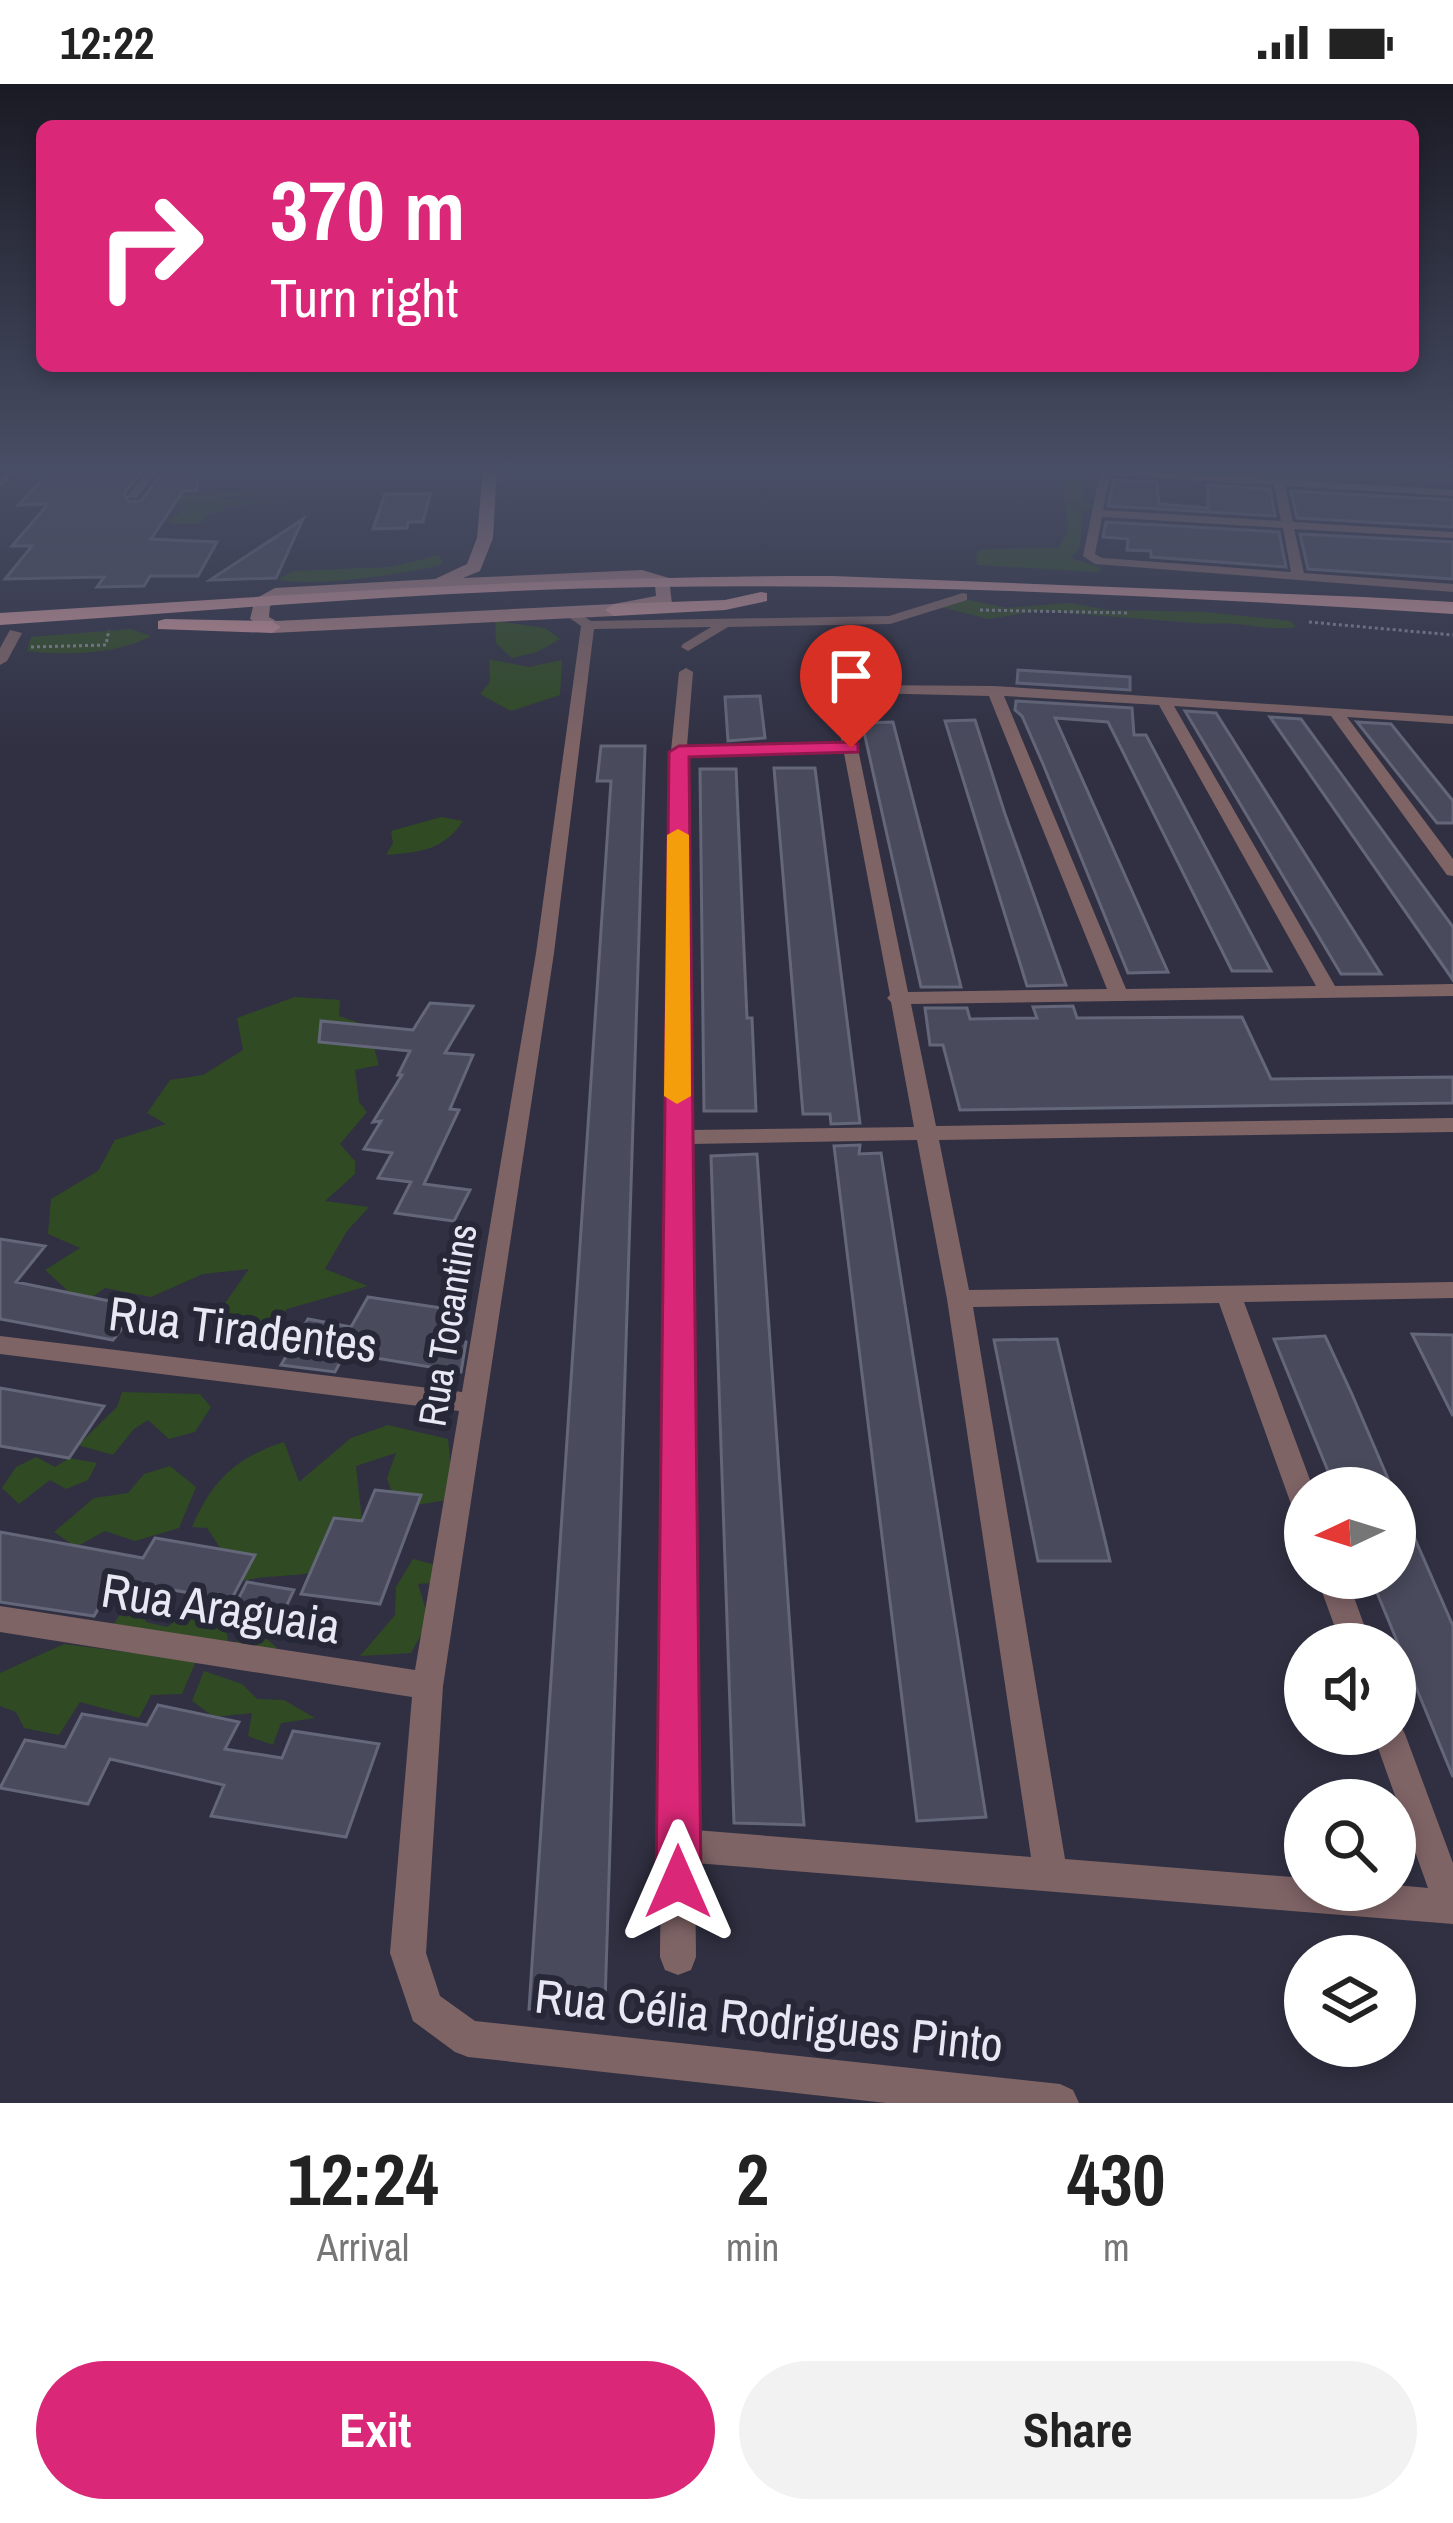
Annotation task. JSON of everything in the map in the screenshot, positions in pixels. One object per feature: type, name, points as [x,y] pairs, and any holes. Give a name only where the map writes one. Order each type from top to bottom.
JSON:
[{"type":"main road","points":[[431,583],[476,562]]},
{"type":"main road","points":[[500,562],[554,578]]},
{"type":"main road","points":[[642,574],[664,591]]},
{"type":"main road","points":[[164,617],[281,592],[642,574],[1104,587],[1453,608]]},
{"type":"main road","points":[[264,616],[664,591],[744,580]]},
{"type":"main road","points":[[5,629],[164,617],[578,618],[664,591],[1252,606],[1453,621]]},
{"type":"main road","points":[[264,616],[281,592]]},
{"type":"main road","points":[[614,610],[724,604],[761,597]]},
{"type":"street","points":[[1115,562],[1453,588]]},
{"type":"street","points":[[1295,562],[1298,576]]},
{"type":"street","points":[[578,618],[673,625],[890,620],[963,597]]},
{"type":"street","name":"Rua Tocantins","points":[[468,2039],[426,2008],[408,1953],[428,1686],[545,953],[578,618]]},
{"type":"street","points":[[687,661],[726,623]]},
{"type":"street","points":[[673,625],[687,661],[679,752],[678,1957]]},
{"type":"street","points":[[0,661],[5,629]]},
{"type":"street","points":[[994,690],[1119,996]]},
{"type":"street","points":[[1051,1875],[959,1299],[841,698],[848,692],[994,690],[1453,720]]},
{"type":"street","points":[[1162,700],[1329,993]]},
{"type":"street","points":[[1335,712],[1453,871]]},
{"type":"street","points":[[679,752],[851,748]]},
{"type":"street","points":[[897,998],[1453,990]]},
{"type":"street","points":[[677,1137],[1453,1125]]},
{"type":"street","points":[[959,1299],[1453,1290]]},
{"type":"street","points":[[1229,1296],[1291,1467]]},
{"type":"street","name":"Rua Tiradentes","points":[[0,1345],[474,1403]]},
{"type":"street","name":"Rua Araguaia","points":[[0,1619],[428,1686]]},
{"type":"street","points":[[678,1845],[1453,1907],[1397,1755]]},
{"type":"street","name":"Rua Célia Rodrigues Pinto","points":[[468,2039],[1060,2103]]},
{"type":"path","points":[[924,609],[1144,613]]},
{"type":"path","points":[[1306,622],[1453,635]]},
{"type":"green space","points":[[411,562],[443,564],[335,581],[278,579],[294,571]]},
{"type":"green space","points":[[1084,562],[1101,568],[1098,572],[977,565]]},
{"type":"green space","points":[[964,599],[1007,608],[1069,603],[1108,610],[1205,612],[1291,621],[1296,627],[1038,611],[989,619],[941,607]]},
{"type":"green space","points":[[495,621],[545,628],[560,639],[537,652],[512,658],[496,643]]},
{"type":"green space","points":[[131,629],[151,636],[124,647],[91,652],[27,651],[31,637]]},
{"type":"green space","points":[[489,659],[529,667],[562,660],[560,695],[511,711],[480,694],[490,682]]},
{"type":"green space","points":[[441,817],[463,821],[439,844],[386,855],[393,843],[391,831]]},
{"type":"green space","points":[[295,997],[340,1000],[339,1016],[368,1026],[379,1065],[355,1070],[359,1102],[367,1112],[340,1144],[355,1161],[355,1174],[325,1201],[369,1207],[347,1231],[325,1269],[368,1286],[287,1309],[251,1348],[211,1345],[211,1323],[249,1269],[203,1274],[151,1297],[105,1288],[66,1315],[66,1289],[45,1270],[80,1248],[48,1234],[51,1199],[98,1171],[115,1140],[166,1124],[147,1113],[170,1080],[203,1075],[243,1050],[237,1018]]},
{"type":"green space","points":[[122,1392],[200,1394],[211,1407],[195,1432],[169,1439],[148,1420],[113,1455],[78,1445],[117,1407]]},
{"type":"green space","points":[[388,1425],[448,1439],[454,1499],[397,1508],[387,1478],[396,1453],[356,1466],[362,1521],[325,1538],[335,1566],[242,1581],[207,1528],[192,1527],[217,1484],[252,1456],[284,1442],[299,1482],[351,1438]]},
{"type":"green space","points":[[36,1457],[55,1467],[69,1458],[97,1463],[88,1480],[66,1489],[50,1480],[19,1504],[2,1488],[16,1467]]},
{"type":"green space","points":[[170,1466],[196,1487],[179,1528],[135,1541],[105,1531],[76,1547],[54,1532],[94,1498],[128,1493],[144,1474]]},
{"type":"green space","points":[[413,1559],[436,1565],[446,1582],[418,1584],[429,1620],[411,1653],[360,1656],[395,1615],[396,1587]]},
{"type":"green space","points":[[144,1597],[146,1622],[167,1627],[192,1610],[213,1607],[225,1625],[229,1645],[258,1631],[277,1648],[249,1655],[112,1627],[124,1608]]},
{"type":"green space","points":[[64,1644],[196,1661],[182,1694],[151,1695],[139,1718],[80,1702],[59,1735],[24,1728],[16,1712],[0,1706],[0,1673]]},
{"type":"green space","points":[[204,1671],[242,1684],[257,1699],[284,1700],[315,1718],[281,1723],[273,1745],[248,1736],[252,1713],[214,1717],[192,1701]]},
{"type":"building","points":[[19,562],[206,562],[198,576],[150,576],[144,586],[97,587],[104,577],[5,579]]},
{"type":"building","points":[[237,562],[283,562],[276,578],[210,580]]},
{"type":"building","points":[[1221,562],[1285,562],[1286,567]]},
{"type":"building","points":[[1306,562],[1453,562],[1453,579],[1308,569]]},
{"type":"building","points":[[1018,670],[1130,677],[1130,690],[1017,683]]},
{"type":"building","points":[[760,696],[765,738],[728,741],[725,697]]},
{"type":"building","points":[[1016,701],[1132,708],[1134,735],[1146,735],[1271,971],[1232,971],[1108,722],[1055,718],[1168,972],[1128,973],[1043,764],[1015,710]]},
{"type":"building","points":[[1185,711],[1216,713],[1381,974],[1341,974]]},
{"type":"building","points":[[1270,717],[1301,719],[1453,927],[1453,980]]},
{"type":"building","points":[[975,720],[1066,985],[1027,986],[945,721]]},
{"type":"building","points":[[893,722],[961,987],[921,987],[862,723]]},
{"type":"building","points":[[1357,722],[1391,724],[1453,801],[1453,823],[1437,823]]},
{"type":"building","points":[[601,746],[645,746],[605,2003],[529,2009],[611,781],[597,781]]},
{"type":"building","points":[[774,768],[815,768],[860,1123],[831,1124],[830,1114],[803,1114]]},
{"type":"building","points":[[700,769],[736,769],[756,1111],[704,1111]]},
{"type":"building","points":[[430,1003],[473,1006],[445,1053],[473,1055],[450,1109],[459,1110],[424,1184],[470,1190],[454,1221],[395,1213],[411,1182],[378,1178],[392,1153],[364,1149],[410,1051],[319,1042],[321,1021],[413,1030]]},
{"type":"building","points":[[1073,1006],[1077,1018],[1242,1017],[1271,1079],[1453,1077],[1453,1103],[960,1110],[943,1045],[930,1045],[925,1008],[967,1008],[970,1019],[1037,1018],[1033,1007]]},
{"type":"building","points":[[860,1145],[859,1154],[881,1153],[986,1817],[917,1821],[834,1146]]},
{"type":"building","points":[[757,1154],[804,1825],[734,1823],[711,1156]]},
{"type":"building","points":[[0,1239],[45,1246],[16,1282],[139,1307],[113,1340],[0,1319]]},
{"type":"building","points":[[368,1297],[461,1311],[450,1336],[466,1342],[461,1372],[345,1353],[335,1372],[281,1365],[308,1319],[351,1327]]},
{"type":"building","points":[[1412,1334],[1453,1335],[1453,1416]]},
{"type":"building","points":[[1325,1336],[1383,1467],[1326,1467],[1274,1339]]},
{"type":"building","points":[[1057,1339],[1110,1561],[1038,1561],[994,1340]]},
{"type":"building","points":[[0,1388],[104,1406],[69,1458],[0,1446]]},
{"type":"building","points":[[375,1490],[421,1495],[380,1604],[301,1594],[334,1518],[362,1521]]},
{"type":"building","points":[[0,1532],[143,1558],[155,1538],[255,1555],[231,1600],[115,1580],[94,1616],[0,1602]]},
{"type":"building","points":[[1416,1541],[1453,1626],[1453,1777],[1416,1687],[1416,1623],[1390,1623],[1380,1599],[1416,1599]]},
{"type":"building","points":[[247,1582],[294,1590],[273,1634],[225,1625]]},
{"type":"building","points":[[158,1705],[239,1722],[225,1749],[282,1758],[293,1731],[379,1744],[346,1837],[211,1816],[224,1785],[110,1759],[88,1804],[0,1788],[25,1740],[65,1747],[82,1714],[147,1725]]},
{"type":"slow traffic","points":[[677,1096],[678,835]]},
{"type":"route","points":[[678,1882],[679,752],[851,748]]}]
